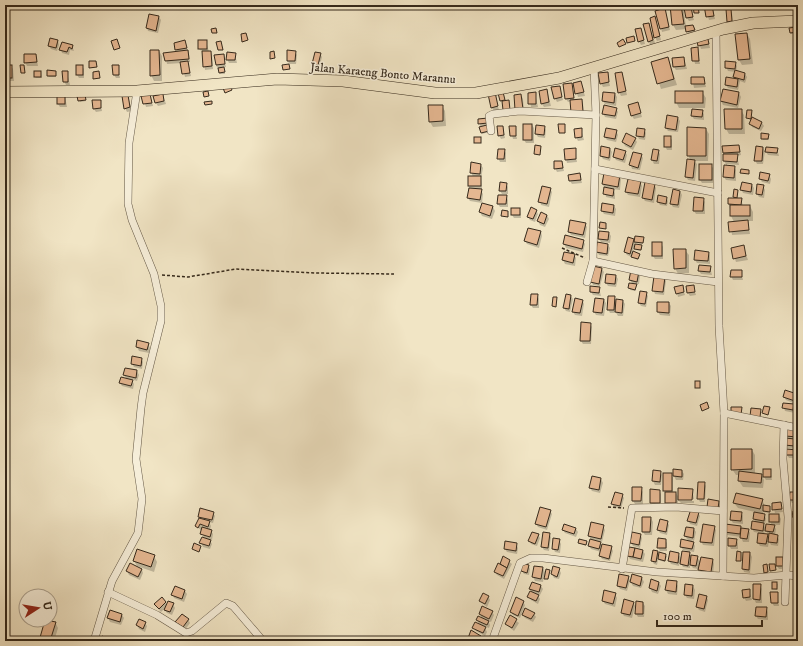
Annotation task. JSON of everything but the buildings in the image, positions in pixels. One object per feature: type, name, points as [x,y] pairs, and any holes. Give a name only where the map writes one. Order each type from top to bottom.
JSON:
[{"type":"main road","name":"Jalan Karaeng Bonto Marannu","points":[[5,92],[137,91],[245,80],[287,79],[343,81],[427,92],[468,93],[537,83],[594,68],[716,30],[753,23],[798,21]]},
{"type":"street","points":[[716,30],[718,282],[724,414],[723,576]]},
{"type":"street","points":[[587,282],[593,261],[596,115],[594,68]]},
{"type":"street","points":[[94,641],[108,592],[116,573],[136,538],[140,520],[141,489],[136,459],[141,408],[161,314],[154,274],[132,220],[128,204],[129,143],[137,91]]},
{"type":"street","points":[[491,132],[489,116],[493,114],[520,111],[596,115]]},
{"type":"street","points":[[595,169],[718,193]]},
{"type":"street","points":[[593,261],[652,274],[718,282]]},
{"type":"street","points":[[724,414],[798,428]]},
{"type":"street","points":[[784,426],[783,458],[788,517],[785,602]]},
{"type":"street","points":[[622,569],[632,508],[676,507],[723,511]]},
{"type":"street","points":[[492,641],[517,570],[522,561],[536,557],[622,569],[754,578],[787,575],[798,576]]},
{"type":"street","points":[[108,592],[157,615],[186,634],[192,631],[226,603],[233,606],[263,641]]},
{"type":"path","points":[[562,248],[593,261]]},
{"type":"path","points":[[154,274],[188,277],[236,269],[315,273],[394,274]]},
{"type":"path","points":[[608,507],[632,508]]}]
